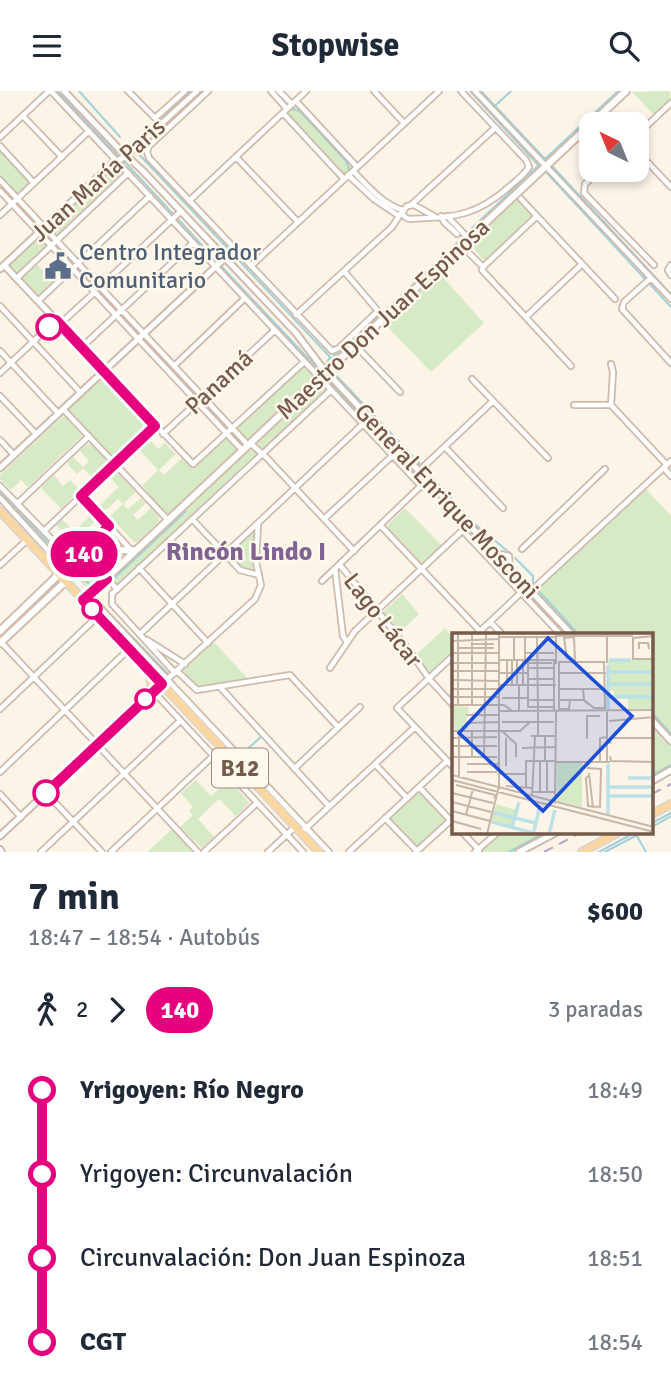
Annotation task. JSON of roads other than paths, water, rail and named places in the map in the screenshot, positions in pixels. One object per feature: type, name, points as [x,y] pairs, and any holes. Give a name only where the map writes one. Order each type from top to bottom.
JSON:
[{"type":"main road","name":"Maestro Don Juan Espinosa","points":[[86,598],[109,581],[141,547],[626,91]]},
{"type":"main road","name":"B12","points":[[0,511],[62,572],[66,581],[86,598],[98,616],[147,669],[165,682],[301,829],[319,852]]},
{"type":"main road","name":"Maestro Don Juan Espinosa","points":[[82,552],[132,551],[141,547]]},
{"type":"main road","points":[[0,631],[82,552]]},
{"type":"main road","points":[[0,642],[66,581]]},
{"type":"main road","points":[[50,583],[56,583],[57,590]]},
{"type":"main road","points":[[147,669],[153,692]]},
{"type":"main road","points":[[654,813],[671,804]]},
{"type":"main road","points":[[582,852],[613,835]]},
{"type":"street","points":[[0,137],[50,91],[422,487]]},
{"type":"street","name":"General Enrique Mosconi","points":[[64,91],[126,156],[141,168],[298,335],[326,372],[570,633]]},
{"type":"street","points":[[128,91],[155,118],[185,91]]},
{"type":"street","name":"Juan María Paris","points":[[2,267],[116,161],[126,156],[197,91]]},
{"type":"street","points":[[208,91],[147,150],[149,158],[332,351],[339,348],[378,311],[344,271]]},
{"type":"street","points":[[271,91],[375,201],[407,218],[473,211],[489,204],[529,168],[527,161],[461,91]]},
{"type":"street","points":[[279,91],[289,107],[351,173],[385,201],[403,210]]},
{"type":"street","points":[[189,201],[306,91]]},
{"type":"street","points":[[374,91],[404,123]]},
{"type":"street","points":[[251,266],[439,91]]},
{"type":"street","points":[[475,91],[671,299]]},
{"type":"street","points":[[649,124],[671,103]]},
{"type":"street","points":[[23,116],[62,157]]},
{"type":"street","points":[[392,227],[403,210],[495,128]]},
{"type":"street","points":[[0,215],[89,131]]},
{"type":"street","points":[[0,146],[34,183]]},
{"type":"street","points":[[236,157],[298,222]]},
{"type":"street","points":[[649,164],[671,187]]},
{"type":"street","points":[[17,278],[128,173]]},
{"type":"street","points":[[0,180],[42,230],[51,246],[116,315],[174,366],[248,447]]},
{"type":"street","points":[[587,182],[583,192],[654,265]]},
{"type":"street","points":[[0,191],[57,241],[122,310],[141,336],[227,434],[262,454],[354,551]]},
{"type":"street","points":[[423,209],[420,202],[424,194]]},
{"type":"street","points":[[38,301],[150,196]]},
{"type":"street","points":[[521,199],[615,299]]},
{"type":"street","points":[[410,205],[443,216],[466,240],[469,253],[483,267],[484,272],[571,366]]},
{"type":"street","points":[[403,210],[402,214],[407,218]]},
{"type":"street","points":[[100,287],[181,211]]},
{"type":"street","points":[[443,216],[444,222],[466,240]]},
{"type":"street","points":[[483,267],[537,216]]},
{"type":"street","points":[[296,315],[392,227],[407,218]]},
{"type":"street","points":[[82,348],[193,243]]},
{"type":"street","points":[[0,468],[225,258]]},
{"type":"street","points":[[526,317],[582,264]]},
{"type":"street","points":[[671,265],[668,270],[671,275]]},
{"type":"street","points":[[2,267],[17,278],[193,464],[304,362]]},
{"type":"street","points":[[651,278],[624,302],[622,309],[671,363]]},
{"type":"street","points":[[0,373],[94,292]]},
{"type":"street","points":[[174,366],[245,298]]},
{"type":"street","points":[[0,306],[81,393]]},
{"type":"street","name":"Panamá","points":[[163,434],[275,330]]},
{"type":"street","points":[[355,345],[400,392]]},
{"type":"street","points":[[0,351],[89,436],[169,521]]},
{"type":"street","points":[[611,364],[611,405],[667,465],[671,476]]},
{"type":"street","points":[[472,379],[548,458]]},
{"type":"street","points":[[331,390],[110,598],[112,604],[195,689],[290,675],[338,727]]},
{"type":"street","points":[[0,395],[36,434]]},
{"type":"street","points":[[419,471],[494,401]]},
{"type":"street","points":[[574,405],[611,405]]},
{"type":"street","points":[[142,636],[172,604],[363,424]]},
{"type":"street","name":"Panamá","points":[[44,531],[155,426]]},
{"type":"street","points":[[17,504],[89,436]]},
{"type":"street","points":[[0,440],[14,455]]},
{"type":"street","points":[[445,447],[503,508]]},
{"type":"street","points":[[324,519],[393,456]]},
{"type":"street","points":[[381,526],[478,633],[667,465]]},
{"type":"street","points":[[510,569],[511,559],[605,469]]},
{"type":"street","points":[[322,581],[428,480]]},
{"type":"street","points":[[0,486],[73,561]]},
{"type":"street","points":[[81,496],[132,551]]},
{"type":"street","points":[[0,498],[62,572]]},
{"type":"street","points":[[192,519],[242,572],[259,575]]},
{"type":"street","points":[[0,837],[254,600],[260,586],[256,562],[258,523]]},
{"type":"street","points":[[109,526],[82,552],[117,589]]},
{"type":"street","points":[[330,667],[346,642],[464,529],[559,633]]},
{"type":"street","points":[[0,565],[27,540]]},
{"type":"street","points":[[496,554],[507,555],[511,559]]},
{"type":"street","points":[[337,567],[343,636],[346,642]]},
{"type":"street","name":"Lago Lácar","points":[[337,567],[377,611],[429,679],[452,704]]},
{"type":"street","points":[[139,568],[208,643]]},
{"type":"street","points":[[86,598],[165,682]]},
{"type":"street","points":[[0,709],[98,616]]},
{"type":"street","points":[[490,622],[501,633]]},
{"type":"street","points":[[142,636],[186,664]]},
{"type":"street","points":[[0,642],[198,852]]},
{"type":"street","points":[[0,772],[129,649]]},
{"type":"street","points":[[452,657],[397,708],[452,766]]},
{"type":"street","points":[[219,686],[329,806]]},
{"type":"street","points":[[153,692],[303,852]]},
{"type":"street","points":[[295,768],[360,707]]},
{"type":"street","points":[[41,852],[180,721]]},
{"type":"street","points":[[654,722],[671,741]]},
{"type":"street","points":[[268,852],[286,835],[301,829],[329,806],[415,727]]},
{"type":"street","points":[[111,852],[213,756]]},
{"type":"street","points":[[349,852],[447,761]]},
{"type":"street","points":[[375,764],[407,798]]},
{"type":"street","points":[[654,780],[671,770]]},
{"type":"street","points":[[385,818],[417,852],[452,822],[419,787]]},
{"type":"street","points":[[46,793],[102,852]]},
{"type":"street","points":[[0,795],[21,817]]},
{"type":"street","points":[[204,852],[257,803]]},
{"type":"street","points":[[301,829],[329,852]]},
{"type":"street","points":[[465,835],[477,851],[495,835]]},
{"type":"street","points":[[519,852],[551,835]]},
{"type":"waterway","points":[[57,91],[117,155]]},
{"type":"waterway","points":[[79,91],[120,137]]},
{"type":"waterway","points":[[155,125],[191,91]]},
{"type":"waterway","points":[[137,151],[202,91]]},
{"type":"waterway","points":[[275,91],[287,104]]},
{"type":"waterway","points":[[470,91],[539,166]]},
{"type":"waterway","points":[[481,91],[545,159]]},
{"type":"waterway","points":[[496,105],[511,91]]},
{"type":"waterway","points":[[545,159],[618,91]]},
{"type":"waterway","points":[[292,109],[300,111],[346,161],[350,171]]},
{"type":"waterway","points":[[136,151],[330,357],[326,364],[328,367]]},
{"type":"waterway","points":[[124,161],[173,214]]},
{"type":"waterway","points":[[472,228],[538,166]]},
{"type":"waterway","points":[[552,166],[671,294]]},
{"type":"waterway","points":[[546,172],[645,279]]},
{"type":"waterway","points":[[178,219],[217,262]]},
{"type":"waterway","points":[[432,267],[457,243]]},
{"type":"waterway","points":[[221,266],[321,372]]},
{"type":"waterway","points":[[407,290],[427,272]]},
{"type":"waterway","points":[[649,283],[671,307]]},
{"type":"waterway","points":[[331,359],[403,294]]},
{"type":"waterway","points":[[332,371],[421,465]]},
{"type":"waterway","points":[[326,378],[423,481]]},
{"type":"waterway","points":[[426,471],[477,526],[510,553]]},
{"type":"waterway","points":[[427,485],[523,587]]},
{"type":"waterway","points":[[0,493],[63,558]]},
{"type":"waterway","points":[[94,597],[185,512]]},
{"type":"waterway","points":[[515,558],[533,576],[533,586]]},
{"type":"waterway","points":[[74,569],[90,585],[89,591]]},
{"type":"waterway","points":[[537,589],[577,633]]},
{"type":"waterway","points":[[527,592],[566,633]]},
{"type":"waterway","points":[[93,596],[169,675]]},
{"type":"waterway","points":[[654,715],[671,734]]},
{"type":"waterway","points":[[654,727],[671,745]]},
{"type":"waterway","points":[[242,754],[263,735]]},
{"type":"waterway","points":[[654,774],[671,765]]},
{"type":"waterway","points":[[654,822],[671,813]]},
{"type":"waterway","points":[[654,826],[671,816]]},
{"type":"waterway","points":[[509,852],[540,835]]},
{"type":"waterway","points":[[599,852],[630,835]]},
{"type":"waterway","points":[[605,852],[637,835]]},
{"type":"waterway","points":[[637,836],[646,852]]},
{"type":"railway","points":[[654,793],[671,784]]},
{"type":"railway","points":[[544,852],[576,835]]},
{"type":"place","name":"Centro Integrador Comunitario","points":[[58,266]]},
{"type":"district","name":"Rincón Lindo I","points":[[246,552]]}]
